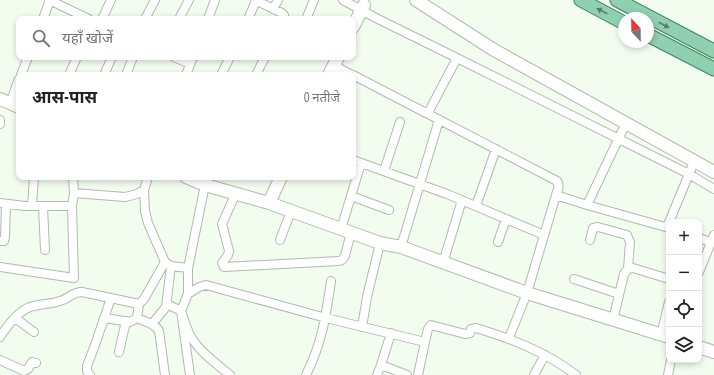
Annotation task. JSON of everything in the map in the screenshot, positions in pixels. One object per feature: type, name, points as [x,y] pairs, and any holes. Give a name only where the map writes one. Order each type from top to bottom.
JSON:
[{"type":"main road","points":[[581,0],[618,20]]},
{"type":"main road","points":[[617,0],[714,51]]},
{"type":"main road","points":[[654,38],[714,69]]},
{"type":"street","points":[[44,16],[49,0],[83,16]]},
{"type":"street","points":[[103,16],[111,0]]},
{"type":"street","points":[[147,16],[155,0]]},
{"type":"street","points":[[181,16],[189,0]]},
{"type":"street","points":[[209,16],[215,0]]},
{"type":"street","points":[[249,16],[256,0],[284,16]]},
{"type":"street","points":[[273,9],[278,0]]},
{"type":"street","points":[[307,16],[314,0]]},
{"type":"street","points":[[343,0],[363,8],[457,58],[689,174],[714,189]]},
{"type":"street","points":[[416,0],[494,50],[694,162],[712,169]]},
{"type":"street","points":[[356,21],[363,8]]},
{"type":"street","points":[[428,114],[457,58]]},
{"type":"street","points":[[22,72],[27,60]]},
{"type":"street","points":[[70,72],[76,60]]},
{"type":"street","points":[[105,72],[111,60]]},
{"type":"street","points":[[127,72],[132,60]]},
{"type":"street","points":[[222,72],[228,60]]},
{"type":"street","points":[[258,72],[264,60]]},
{"type":"street","points":[[187,72],[192,61]]},
{"type":"street","points":[[333,66],[346,72]]},
{"type":"street","points":[[356,77],[557,180],[559,183],[528,292],[509,338]]},
{"type":"street","points":[[10,103],[16,87]]},
{"type":"street","points":[[401,247],[440,120]]},
{"type":"street","points":[[384,171],[400,122]]},
{"type":"street","points":[[587,205],[626,123]]},
{"type":"street","points":[[476,206],[496,149]]},
{"type":"street","points":[[356,161],[462,200],[544,235]]},
{"type":"street","points":[[672,219],[694,162]]},
{"type":"street","points":[[356,180],[361,163]]},
{"type":"street","points":[[32,206],[34,180]]},
{"type":"street","points":[[73,180],[74,193],[72,206],[75,292]]},
{"type":"street","points":[[147,180],[144,190],[145,211],[148,223],[168,264],[167,304],[152,324]]},
{"type":"street","points":[[269,203],[279,180]]},
{"type":"street","points":[[235,194],[222,224],[229,251],[228,255],[223,261],[224,267],[342,260],[345,256],[346,231],[351,196],[356,180]]},
{"type":"street","points":[[190,375],[181,311],[188,294],[188,268],[207,181],[235,194],[269,203],[380,243],[401,247],[528,292],[665,336]]},
{"type":"street","points":[[74,193],[125,197],[137,194],[144,190]]},
{"type":"street","points":[[556,194],[587,205],[666,227]]},
{"type":"street","points":[[351,196],[389,210]]},
{"type":"street","points":[[443,263],[462,200]]},
{"type":"street","points":[[0,241],[4,241],[5,237],[3,204],[43,207],[72,206]]},
{"type":"street","points":[[43,207],[45,250]]},
{"type":"street","points":[[280,240],[291,211]]},
{"type":"street","points":[[498,242],[506,219]]},
{"type":"street","points":[[590,240],[593,228],[598,227],[627,235],[630,242],[628,269],[624,274],[613,320]]},
{"type":"street","points":[[702,238],[712,239],[702,264]]},
{"type":"street","points":[[362,327],[367,297],[380,243]]},
{"type":"street","points":[[168,264],[188,268]]},
{"type":"street","points":[[137,318],[139,304],[168,264]]},
{"type":"street","points":[[0,267],[74,278]]},
{"type":"street","points":[[628,269],[633,268],[666,278]]},
{"type":"street","points":[[574,279],[619,294]]},
{"type":"street","points":[[306,375],[322,336],[331,281]]},
{"type":"street","points":[[188,294],[198,287],[206,285],[326,318],[425,342]]},
{"type":"street","points":[[0,338],[15,318],[27,308],[59,301],[75,292],[82,292],[139,304]]},
{"type":"street","points":[[90,375],[86,371],[87,366],[111,298]]},
{"type":"street","points":[[167,304],[181,311],[194,342],[230,375]]},
{"type":"street","points":[[15,318],[34,332]]},
{"type":"street","points":[[105,318],[132,321],[137,318]]},
{"type":"street","points":[[137,318],[152,324],[157,327],[159,331],[165,375]]},
{"type":"street","points":[[120,352],[126,321]]},
{"type":"street","points":[[418,375],[429,326],[434,325],[465,334],[476,328],[509,338],[546,355],[576,375]]},
{"type":"street","points":[[377,375],[382,365],[391,333]]},
{"type":"street","points":[[702,348],[714,352]]},
{"type":"street","points":[[534,375],[546,355]]},
{"type":"street","points":[[0,360],[24,371],[28,369],[32,362],[36,363]]},
{"type":"street","points":[[668,375],[670,363]]},
{"type":"street","points":[[382,365],[407,375]]}]
